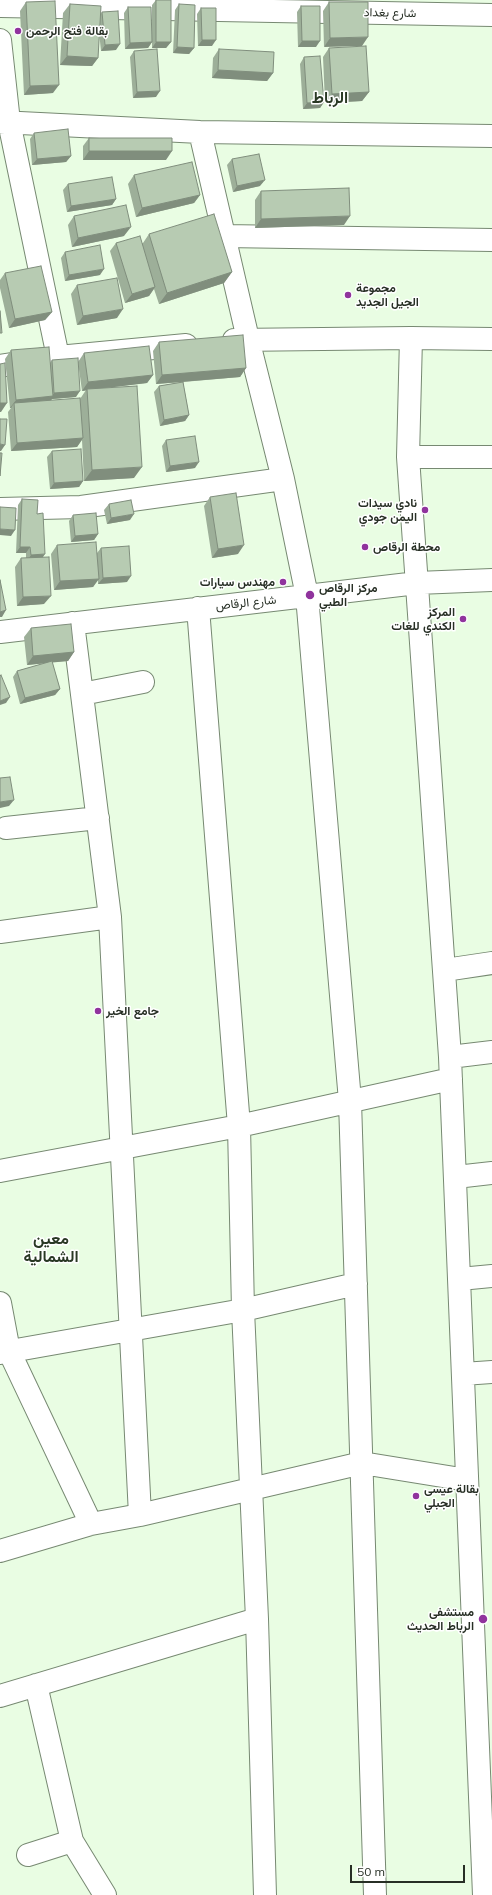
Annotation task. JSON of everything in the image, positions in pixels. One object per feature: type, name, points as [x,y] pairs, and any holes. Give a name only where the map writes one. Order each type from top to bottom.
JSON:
[{"type":"street","points":[[280,0],[404,1],[492,4]]},
{"type":"street","name":"شارع بغداد","points":[[0,6],[492,15]]},
{"type":"street","points":[[0,40],[5,122],[58,358]]},
{"type":"street","points":[[5,122],[200,132],[492,136]]},
{"type":"street","points":[[200,132],[248,339],[283,479],[307,596],[350,1101],[375,1895]]},
{"type":"street","points":[[224,236],[492,240]]},
{"type":"street","points":[[411,338],[408,458],[445,970],[456,1177],[467,1480],[483,1688],[484,1895]]},
{"type":"street","points":[[0,366],[58,358],[248,339],[492,339]]},
{"type":"street","points":[[408,458],[492,457]]},
{"type":"street","points":[[0,509],[81,507],[283,479]]},
{"type":"street","name":"شارع الرقاص","points":[[0,632],[417,583],[492,580]]},
{"type":"street","points":[[198,608],[239,1126],[243,1310],[257,1618],[265,1895]]},
{"type":"street","points":[[73,623],[110,917],[140,1515]]},
{"type":"street","points":[[82,694],[143,682]]},
{"type":"street","points":[[6,828],[98,818]]},
{"type":"street","points":[[0,932],[110,917]]},
{"type":"street","points":[[445,970],[492,963]]},
{"type":"street","points":[[450,1057],[492,1052]]},
{"type":"street","points":[[0,1171],[239,1126],[451,1080]]},
{"type":"street","points":[[456,1177],[492,1172]]},
{"type":"street","points":[[460,1279],[492,1276]]},
{"type":"street","points":[[5,1352],[243,1310],[356,1284]]},
{"type":"street","points":[[0,1303],[5,1352],[91,1524]]},
{"type":"street","points":[[463,1374],[492,1372]]},
{"type":"street","points":[[0,1551],[91,1524],[140,1515],[362,1463],[467,1480]]},
{"type":"street","points":[[0,1696],[257,1618]]},
{"type":"street","points":[[36,1685],[72,1841],[105,1895]]},
{"type":"street","points":[[28,1855],[72,1841]]},
{"type":"building","points":[[156,0],[171,0],[171,42],[156,42]]},
{"type":"building","points":[[55,1],[59,85],[30,86],[26,2]]},
{"type":"building","points":[[329,2],[368,2],[368,37],[330,38]]},
{"type":"building","points":[[70,4],[101,6],[98,58],[67,56]]},
{"type":"building","points":[[179,4],[195,5],[194,48],[177,47]]},
{"type":"building","points":[[301,6],[320,6],[320,41],[302,41]]},
{"type":"building","points":[[128,7],[151,7],[152,42],[130,43]]},
{"type":"building","points":[[201,8],[216,8],[216,40],[202,40]]},
{"type":"building","points":[[118,11],[120,44],[105,45],[102,12]]},
{"type":"building","points":[[366,46],[369,92],[332,94],[329,48]]},
{"type":"building","points":[[157,49],[160,91],[137,92],[134,51]]},
{"type":"building","points":[[219,49],[274,52],[273,73],[218,70]]},
{"type":"building","points":[[320,56],[324,102],[307,103],[304,57]]},
{"type":"building","points":[[68,129],[71,156],[37,159],[34,133]]},
{"type":"building","points":[[89,138],[172,138],[172,151],[89,151]]},
{"type":"building","points":[[259,154],[265,180],[237,186],[232,159]]},
{"type":"building","points":[[192,162],[200,195],[142,208],[134,175]]},
{"type":"building","points":[[112,177],[116,199],[71,206],[68,184]]},
{"type":"building","points":[[349,188],[350,216],[261,219],[261,191]]},
{"type":"building","points":[[126,205],[131,227],[78,238],[74,216]]},
{"type":"building","points":[[214,214],[232,272],[167,293],[149,234]]},
{"type":"building","points":[[140,236],[155,287],[132,294],[116,243]]},
{"type":"building","points":[[100,245],[104,269],[69,275],[65,252]]},
{"type":"building","points":[[41,266],[52,312],[15,319],[5,273]]},
{"type":"building","points":[[117,278],[123,309],[83,316],[77,285]]},
{"type":"building","points":[[0,311],[2,333],[0,333]]},
{"type":"building","points":[[243,335],[246,368],[162,375],[159,342]]},
{"type":"building","points":[[149,346],[153,375],[88,382],[84,353]]},
{"type":"building","points":[[49,347],[53,396],[16,400],[11,350]]},
{"type":"building","points":[[78,358],[80,391],[54,393],[52,360]]},
{"type":"building","points":[[5,363],[7,403],[0,403],[0,364]]},
{"type":"building","points":[[183,382],[189,415],[164,420],[159,386]]},
{"type":"building","points":[[137,386],[142,467],[92,470],[87,389]]},
{"type":"building","points":[[80,398],[83,438],[17,443],[14,403]]},
{"type":"building","points":[[0,419],[7,419],[5,445],[0,444]]},
{"type":"building","points":[[195,436],[199,462],[170,466],[166,440]]},
{"type":"building","points":[[81,449],[83,481],[54,483],[52,451]]},
{"type":"building","points":[[0,453],[2,453],[0,476]]},
{"type":"building","points":[[236,493],[244,545],[218,549],[210,497]]},
{"type":"building","points":[[22,499],[38,500],[37,514],[43,513],[45,554],[31,555],[30,547],[20,547]]},
{"type":"building","points":[[131,500],[134,514],[111,518],[109,504]]},
{"type":"building","points":[[0,507],[16,508],[15,530],[0,529]]},
{"type":"building","points":[[96,513],[98,534],[75,536],[73,515]]},
{"type":"building","points":[[96,542],[99,579],[60,581],[57,545]]},
{"type":"building","points":[[129,546],[131,576],[103,578],[101,548]]},
{"type":"building","points":[[49,557],[51,596],[23,597],[21,558]]},
{"type":"building","points":[[0,580],[6,610],[0,612]]},
{"type":"building","points":[[71,624],[74,652],[33,656],[31,628]]},
{"type":"building","points":[[52,661],[60,689],[25,698],[17,671]]},
{"type":"building","points":[[1,675],[10,697],[0,701],[0,676]]},
{"type":"building","points":[[10,777],[14,800],[0,802],[0,778]]},
{"type":"place","name":"بقالة فتح الرحمن","points":[[18,31]]},
{"type":"place","name":"مجموعة الجيل الجديد","points":[[348,295]]},
{"type":"place","name":"نادي سيدات اليمن جودي","points":[[425,510]]},
{"type":"place","name":"محطة الرقاص","points":[[365,547]]},
{"type":"place","name":"مهندس سيارات","points":[[283,582]]},
{"type":"place","name":"مركز الرقاص الطبي","points":[[310,595]]},
{"type":"place","name":"المركز الكندي للغات","points":[[463,619]]},
{"type":"place","name":"جامع الخير","points":[[98,1011]]},
{"type":"place","name":"بقالة عيسى الجبلي","points":[[416,1496]]},
{"type":"place","name":"مستشفى الرباط الحديث","points":[[483,1619]]},
{"type":"district","name":"الرباط","points":[[330,98]]},
{"type":"district","name":"معين الشمالية","points":[[51,1248]]}]
